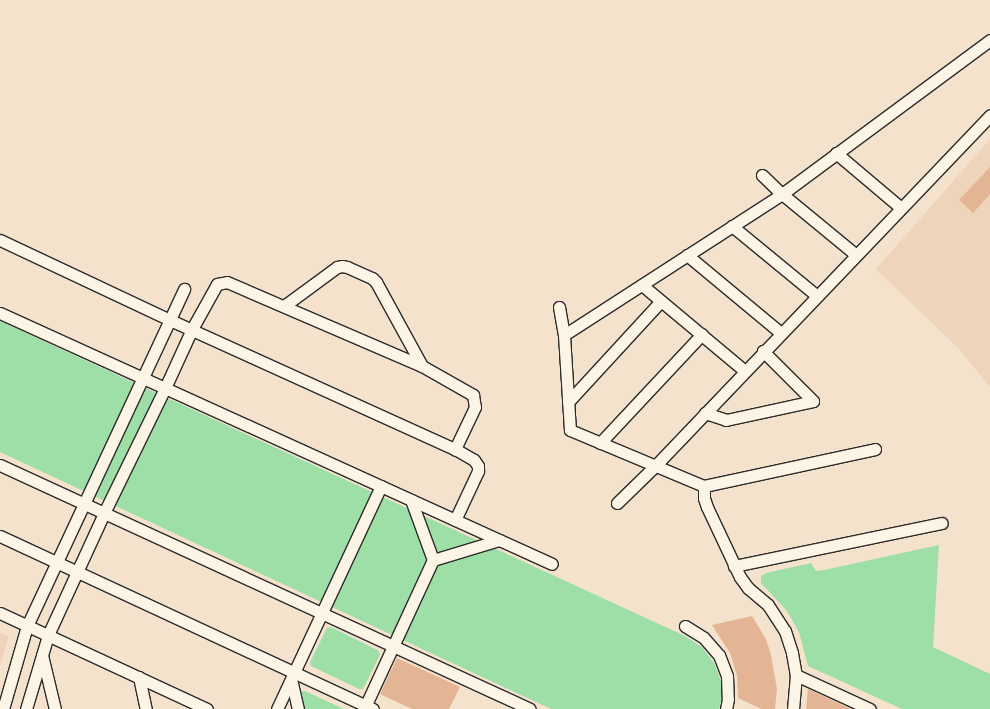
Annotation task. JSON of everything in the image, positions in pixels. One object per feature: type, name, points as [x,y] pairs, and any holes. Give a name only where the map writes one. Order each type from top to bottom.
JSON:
[{"type":"street","points":[[564,335],[782,194],[990,40]]},
{"type":"street","points":[[617,503],[705,414],[816,295],[990,115]]},
{"type":"street","points":[[836,154],[900,207]]},
{"type":"street","points":[[762,175],[782,194],[856,254]]},
{"type":"street","points":[[732,226],[816,295]]},
{"type":"street","points":[[0,240],[170,320],[455,449],[474,460],[478,466],[478,471],[455,520]]},
{"type":"street","points":[[687,255],[781,333]]},
{"type":"street","points":[[284,306],[337,267],[347,267],[372,278],[376,282],[422,366]]},
{"type":"street","points":[[26,709],[48,635],[76,572],[192,330],[214,286],[220,282],[227,282],[422,366],[473,395],[475,398],[475,406],[455,449]]},
{"type":"street","points":[[642,285],[745,371]]},
{"type":"street","points":[[3,709],[27,626],[83,503],[144,378],[184,289]]},
{"type":"street","points":[[568,402],[661,300]]},
{"type":"street","points":[[559,307],[564,335],[570,430],[704,486],[875,449]]},
{"type":"street","points":[[0,313],[552,564]]},
{"type":"street","points":[[600,443],[702,334]]},
{"type":"street","points":[[705,414],[726,420],[813,401],[763,352]]},
{"type":"street","points":[[0,465],[530,709]]},
{"type":"street","points":[[277,709],[381,486]]},
{"type":"street","points":[[704,486],[704,498],[707,508],[740,577],[748,588],[768,605],[785,631],[792,652],[796,675],[793,709]]},
{"type":"street","points":[[0,536],[293,675],[368,708],[393,646],[433,560],[411,500]]},
{"type":"street","points":[[734,566],[942,523]]},
{"type":"street","points":[[433,560],[499,540]]},
{"type":"street","points":[[0,613],[207,709]]},
{"type":"street","points":[[685,626],[704,638],[719,655],[727,676],[728,699],[726,709]]},
{"type":"street","points":[[42,655],[55,709]]},
{"type":"street","points":[[293,675],[298,709]]},
{"type":"street","points":[[796,675],[870,709]]},
{"type":"street","points":[[139,677],[146,709]]},
{"type":"shaded area","points":[[990,139],[990,387],[958,348],[876,269]]},
{"type":"shaded area","points":[[0,633],[9,636],[0,666]]},
{"type":"green space","points":[[0,321],[685,636],[702,647],[714,663],[721,681],[721,701],[719,709],[551,709],[0,452]]},
{"type":"green space","points":[[939,545],[933,647],[990,674],[990,709],[902,709],[808,666],[799,632],[787,611],[761,583],[761,576],[766,573],[811,563],[816,571],[824,570]]},
{"type":"green space","points":[[331,627],[379,651],[380,655],[363,689],[359,689],[311,666],[310,662],[327,628]]},
{"type":"green space","points":[[301,691],[305,691],[344,709],[304,709]]},
{"type":"building","points":[[990,167],[990,194],[973,213],[959,200]]},
{"type":"building","points":[[752,616],[766,639],[771,655],[777,689],[775,709],[761,709],[738,698],[737,676],[730,653],[712,625]]},
{"type":"building","points":[[397,658],[460,687],[449,709],[412,709],[380,694]]},
{"type":"building","points":[[808,689],[851,709],[806,709]]}]
